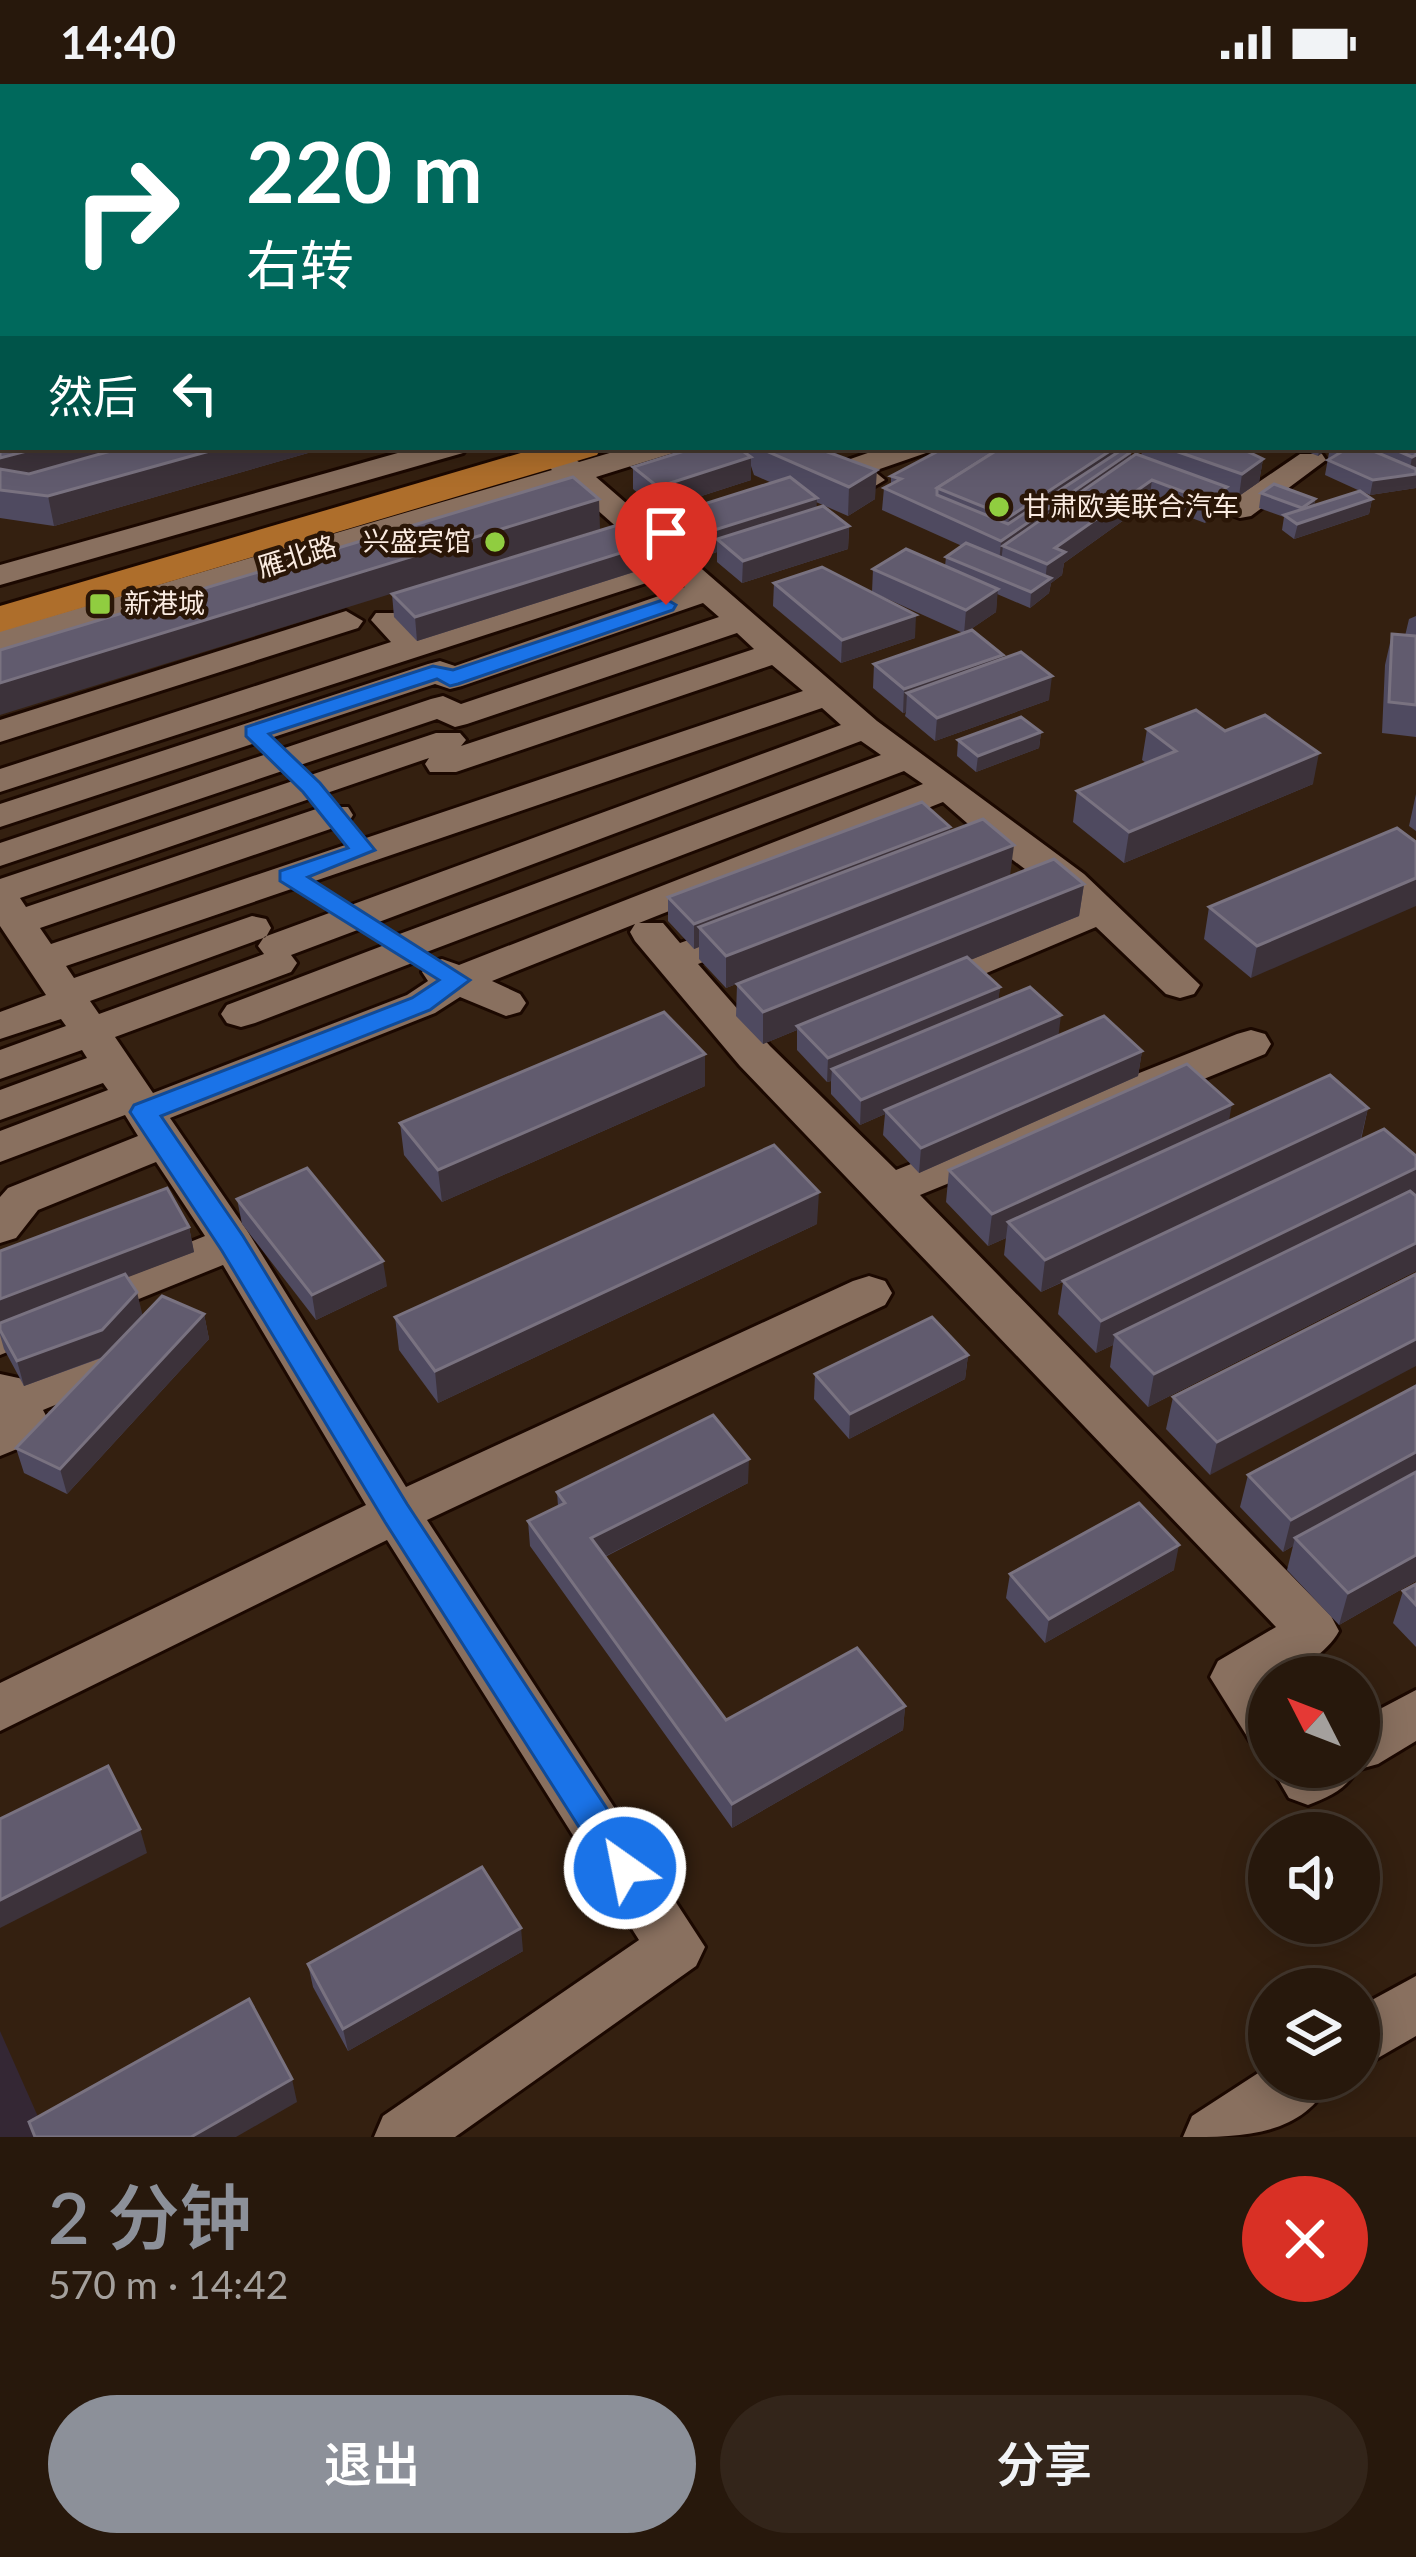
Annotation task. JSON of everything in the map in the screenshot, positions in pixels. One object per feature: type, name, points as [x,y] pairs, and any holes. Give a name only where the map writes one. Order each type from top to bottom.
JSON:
[{"type":"main road","name":"雁北路","points":[[70,590],[556,456]]},
{"type":"main road","points":[[0,598],[70,590]]},
{"type":"main road","points":[[0,622],[70,590]]},
{"type":"street","points":[[0,574],[432,450]]},
{"type":"street","name":"雁北路","points":[[0,641],[83,621],[556,456],[627,450]]},
{"type":"street","points":[[870,480],[847,470],[906,450]]},
{"type":"street","points":[[1080,450],[1240,509],[1311,460]]},
{"type":"street","points":[[556,456],[865,728],[930,773],[1042,865],[1071,882],[1180,985]]},
{"type":"street","points":[[0,816],[242,719],[401,633],[678,563]]},
{"type":"street","points":[[0,781],[440,670],[450,679],[709,590]]},
{"type":"street","points":[[0,855],[443,706],[455,717],[744,620]]},
{"type":"street","points":[[0,731],[346,621]]},
{"type":"street","points":[[404,2137],[676,1947],[396,1513],[232,1243],[4,902],[323,801],[445,752],[780,651]]},
{"type":"street","points":[[196,669],[323,801],[363,850]]},
{"type":"street","points":[[0,1147],[288,876],[829,694]]},
{"type":"street","points":[[0,1106],[103,1050],[269,946],[865,728]]},
{"type":"street","points":[[241,1014],[403,949],[930,773]]},
{"type":"street","points":[[0,1065],[421,1004],[457,980],[930,773]]},
{"type":"street","points":[[934,859],[1000,833]]},
{"type":"street","points":[[998,884],[1042,865]]},
{"type":"street","points":[[288,876],[403,949],[506,1004]]},
{"type":"street","points":[[885,1001],[1101,910]]},
{"type":"street","points":[[782,918],[661,946],[755,1056],[1313,1631],[1271,1656]]},
{"type":"street","points":[[709,1002],[754,984]]},
{"type":"street","points":[[0,1026],[103,1050]]},
{"type":"street","points":[[755,1056],[798,1038]]},
{"type":"street","points":[[889,1190],[1251,1044]]},
{"type":"street","points":[[7,1253],[23,1199],[103,1050]]},
{"type":"street","points":[[153,1208],[196,1190]]},
{"type":"street","points":[[0,1338],[232,1243]]},
{"type":"street","points":[[4,1407],[115,1359],[159,1315],[140,1281]]},
{"type":"street","points":[[0,1708],[396,1513],[869,1293]]},
{"type":"street","points":[[1248,1670],[1236,1677],[1248,1694]]},
{"type":"street","points":[[1380,1735],[1416,1712]]},
{"type":"street","points":[[1380,2027],[1416,2003]]},
{"type":"street","points":[[1213,2137],[1269,2100]]},
{"type":"shaded area","points":[[0,2031],[47,2137],[0,2137]]},
{"type":"building","points":[[0,450],[31,450],[0,458]]},
{"type":"building","points":[[114,450],[213,450],[48,496],[0,490],[0,469],[29,474]]},
{"type":"building","points":[[687,450],[741,450],[751,457],[658,487],[633,467]]},
{"type":"building","points":[[764,450],[822,450],[877,470],[849,487]]},
{"type":"building","points":[[940,450],[997,450],[937,488],[937,495],[1008,524],[1121,450],[1131,452],[1001,541],[884,488],[901,479],[891,476]]},
{"type":"building","points":[[997,450],[1111,450],[1009,517],[937,488]]},
{"type":"building","points":[[1173,450],[1244,450],[1263,459],[1242,474]]},
{"type":"building","points":[[1371,450],[1416,469],[1416,474],[1373,480],[1328,460],[1343,451]]},
{"type":"building","points":[[1136,454],[1227,487],[1208,501],[1152,480],[1055,548],[1065,552],[1047,564],[1003,546]]},
{"type":"building","points":[[573,477],[599,499],[0,683],[0,650]]},
{"type":"building","points":[[790,477],[817,498],[708,532],[682,511]]},
{"type":"building","points":[[1274,484],[1315,499],[1302,508],[1261,493]]},
{"type":"building","points":[[1360,491],[1372,499],[1297,524],[1284,515]]},
{"type":"building","points":[[823,506],[849,526],[743,561],[717,539]]},
{"type":"building","points":[[631,521],[656,542],[415,617],[392,594]]},
{"type":"building","points":[[966,543],[1051,578],[1031,592],[946,557]]},
{"type":"building","points":[[906,549],[998,589],[966,610],[873,569]]},
{"type":"building","points":[[822,567],[916,615],[842,640],[774,583]]},
{"type":"building","points":[[972,630],[1003,655],[904,689],[874,664]]},
{"type":"building","points":[[1392,634],[1416,636],[1416,705],[1389,702]]},
{"type":"building","points":[[1021,652],[1052,676],[937,718],[907,693]]},
{"type":"building","points":[[1196,710],[1225,731],[1265,715],[1319,753],[1129,832],[1077,791],[1176,751],[1147,729]]},
{"type":"building","points":[[1021,717],[1041,732],[978,756],[958,740]]},
{"type":"building","points":[[922,802],[950,827],[694,924],[668,897]]},
{"type":"building","points":[[983,819],[1014,845],[726,956],[699,927]]},
{"type":"building","points":[[1397,828],[1416,842],[1416,878],[1257,946],[1209,907]]},
{"type":"building","points":[[1054,859],[1084,884],[763,1012],[737,984]]},
{"type":"building","points":[[967,957],[1000,987],[828,1058],[797,1026]]},
{"type":"building","points":[[1030,987],[1061,1015],[861,1100],[832,1069]]},
{"type":"building","points":[[664,1012],[705,1054],[438,1170],[400,1123]]},
{"type":"building","points":[[1104,1016],[1142,1051],[921,1148],[885,1110]]},
{"type":"building","points":[[1187,1064],[1232,1104],[992,1214],[949,1170]]},
{"type":"building","points":[[1330,1075],[1368,1108],[1045,1260],[1008,1222]]},
{"type":"building","points":[[1384,1129],[1416,1156],[1416,1168],[1101,1321],[1063,1281]]},
{"type":"building","points":[[774,1145],[819,1192],[435,1371],[395,1317]]},
{"type":"building","points":[[307,1168],[383,1261],[312,1295],[237,1199]]},
{"type":"building","points":[[167,1188],[189,1227],[0,1299],[0,1251]]},
{"type":"building","points":[[1410,1191],[1416,1196],[1416,1243],[1154,1374],[1115,1335]]},
{"type":"building","points":[[125,1274],[137,1292],[102,1330],[17,1361],[0,1323]]},
{"type":"building","points":[[1416,1274],[1416,1339],[1217,1442],[1173,1397]]},
{"type":"building","points":[[162,1296],[204,1314],[60,1469],[16,1448]]},
{"type":"building","points":[[932,1317],[968,1355],[850,1414],[815,1374]]},
{"type":"building","points":[[1416,1386],[1416,1452],[1291,1520],[1248,1475]]},
{"type":"building","points":[[713,1415],[749,1459],[591,1538],[726,1720],[857,1648],[905,1706],[732,1804],[528,1521],[565,1503],[557,1492]]},
{"type":"building","points":[[1416,1472],[1416,1555],[1348,1593],[1295,1538]]},
{"type":"building","points":[[1139,1503],[1179,1545],[1049,1619],[1010,1574]]},
{"type":"building","points":[[1416,1584],[1416,1605],[1403,1591]]},
{"type":"building","points":[[108,1766],[140,1829],[0,1900],[0,1819]]},
{"type":"building","points":[[482,1867],[521,1928],[343,2029],[308,1964]]},
{"type":"building","points":[[249,1999],[292,2079],[191,2137],[35,2137],[29,2122]]},
{"type":"place","name":"甘肃欧美联合汽车","points":[[999,507]]},
{"type":"place","name":"兴盛宾馆","points":[[495,542]]},
{"type":"place","name":"新港城","points":[[100,604]]},
{"type":"route","points":[[625,1868],[396,1513],[232,1243],[144,1112],[421,1004],[457,980],[288,876],[363,850],[312,788],[254,731],[440,670],[450,679],[666,605]]}]
